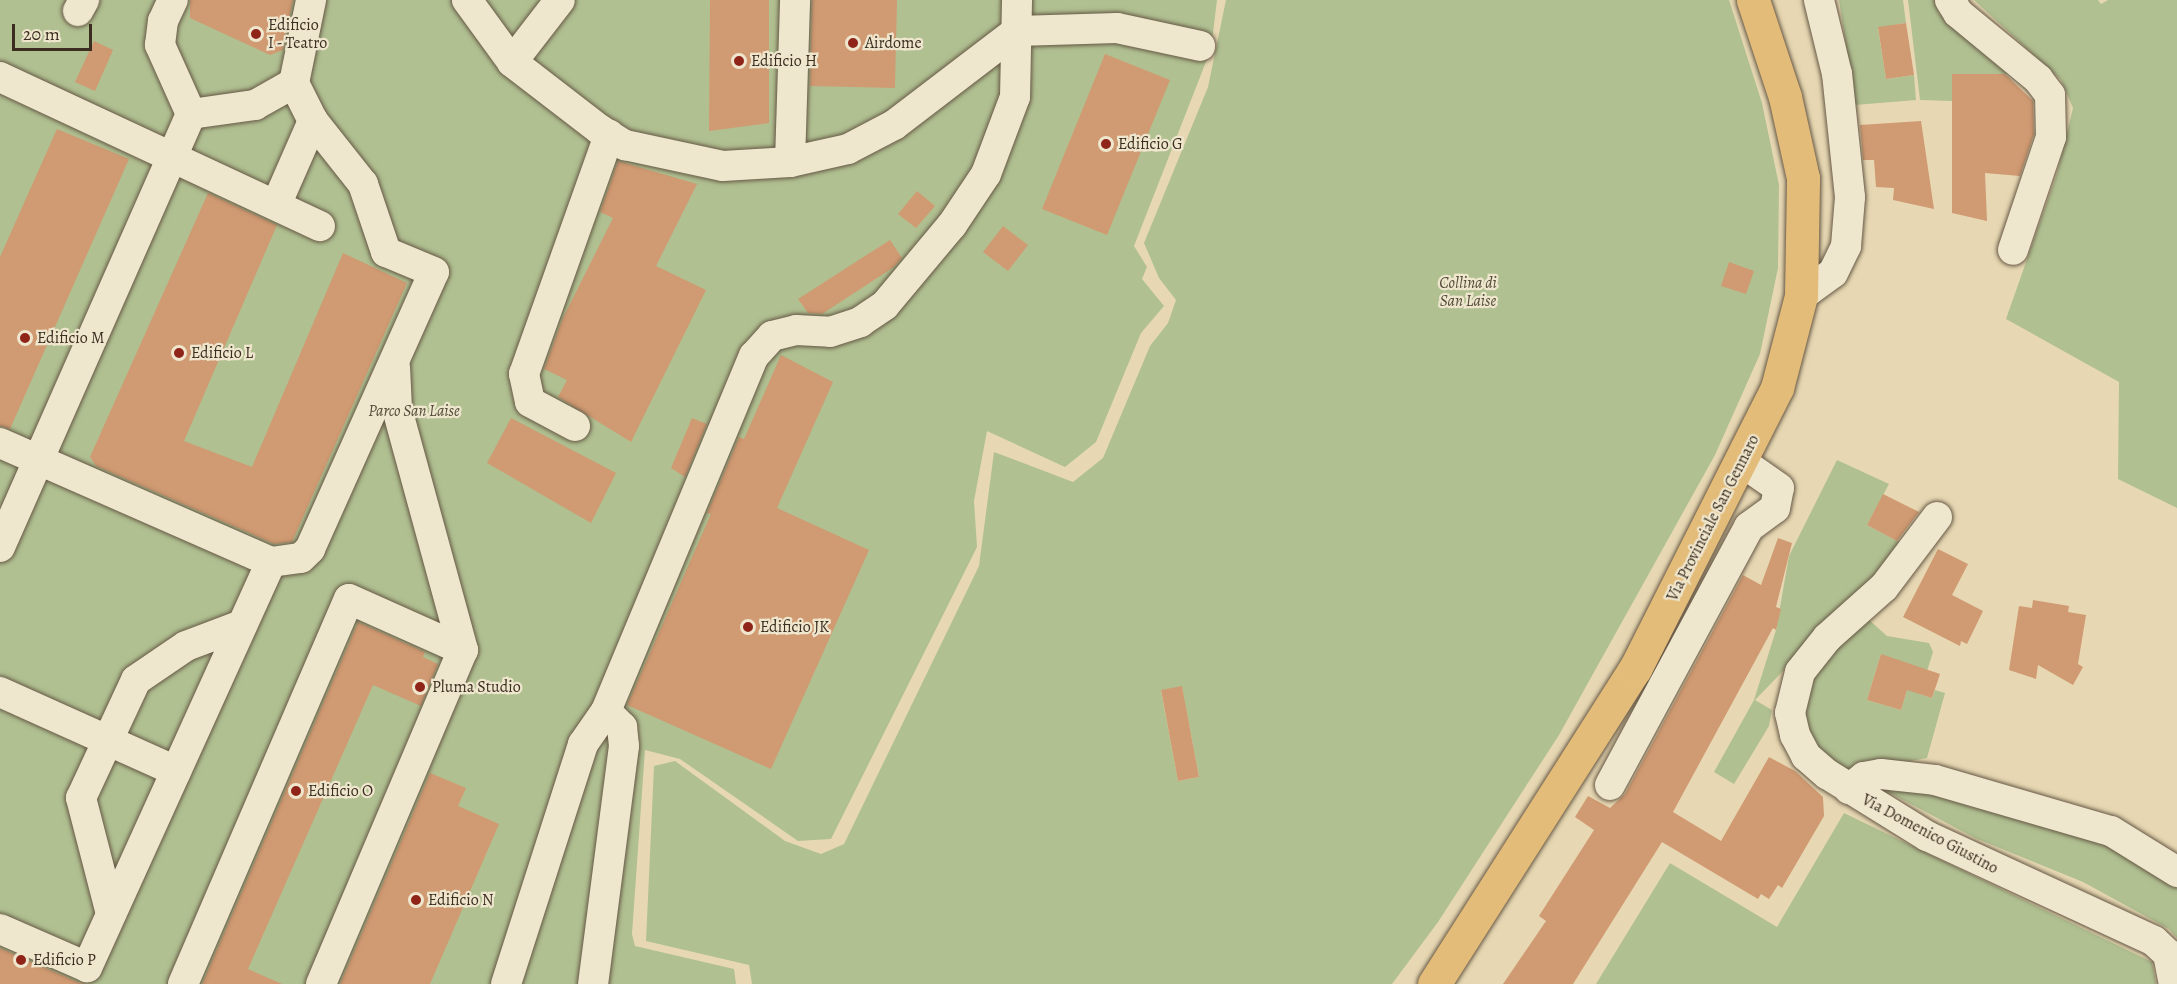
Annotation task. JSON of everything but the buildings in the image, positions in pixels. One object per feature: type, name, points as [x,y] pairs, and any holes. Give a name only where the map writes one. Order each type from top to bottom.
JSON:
[{"type":"main road","name":"Via Provinciale San Gennaro","points":[[1434,984],[1610,713],[1743,463],[1777,388],[1801,296],[1803,178],[1785,97],[1753,0]]},
{"type":"street","points":[[0,546],[191,114],[160,45],[163,21],[173,0]]},
{"type":"street","points":[[0,443],[271,562],[301,558],[310,549],[395,367],[434,272],[387,252],[363,184],[313,121],[294,83],[311,0]]},
{"type":"street","points":[[467,0],[512,62],[609,135],[625,145],[700,163],[790,162],[848,149],[894,125],[1017,31],[1118,28],[1200,46]]},
{"type":"street","points":[[512,62],[560,0]]},
{"type":"street","points":[[790,162],[795,0]]},
{"type":"street","points":[[506,984],[583,744],[606,711],[754,356],[772,336],[796,330],[830,332],[860,322],[885,304],[914,273],[986,174],[1003,136],[1015,97],[1017,0]]},
{"type":"street","points":[[1801,296],[1833,273],[1846,246],[1849,207],[1846,134],[1819,0]]},
{"type":"street","points":[[1950,0],[1958,14],[2038,79],[2050,95],[2050,137],[2013,250]]},
{"type":"street","points":[[0,77],[277,203],[320,226]]},
{"type":"street","points":[[191,114],[255,105],[294,83]]},
{"type":"street","points":[[277,203],[313,121]]},
{"type":"street","points":[[575,426],[530,402],[524,374],[609,135]]},
{"type":"street","points":[[321,984],[464,650],[397,409],[395,367]]},
{"type":"street","points":[[1610,784],[1749,527],[1775,508],[1779,488],[1743,463]]},
{"type":"street","name":"Via Domenico Giustino","points":[[1936,517],[1884,587],[1812,655],[1793,690],[1791,713],[1798,742],[1806,756],[1849,789],[1927,836],[2154,941],[2168,954],[2174,984]]},
{"type":"street","points":[[0,929],[94,975],[111,914],[271,562]]},
{"type":"street","points":[[183,984],[349,599],[464,650]]},
{"type":"street","points":[[111,914],[81,798],[136,680],[186,646],[242,625]]},
{"type":"street","points":[[0,692],[176,771]]},
{"type":"street","points":[[592,984],[624,746],[622,727],[606,711]]},
{"type":"street","points":[[1849,789],[1864,777],[1881,774],[1935,780],[2111,831],[2177,873]]},
{"type":"green space","name":"Parco San Laise","points":[[0,0],[1217,0],[1211,49],[1134,246],[1147,267],[1142,279],[1164,306],[1141,333],[1096,442],[1065,467],[987,431],[974,501],[977,547],[831,839],[798,841],[680,759],[645,750],[632,934],[635,946],[734,969],[736,984],[0,984]]},
{"type":"green space","name":"Collina di San Laise","points":[[1226,0],[1729,0],[1762,103],[1779,185],[1778,268],[1760,354],[1715,455],[1559,735],[1438,922],[1392,984],[752,984],[749,965],[646,941],[654,766],[675,761],[785,841],[821,854],[844,844],[979,566],[994,452],[1073,482],[1103,458],[1150,346],[1168,323],[1176,300],[1159,278],[1144,243],[1208,87]],"holes":[[[1182,687],[1199,777],[1178,781],[1161,691]]]},
{"type":"green space","points":[[1839,0],[1903,0],[1906,23],[1878,28],[1886,79],[1914,75],[1916,100],[1855,105]]},
{"type":"green space","points":[[1908,0],[1936,0],[1939,13],[2018,74],[1953,74],[1952,101],[1920,100]]},
{"type":"green space","points":[[1974,0],[2098,0],[2101,4],[2108,0],[2177,0],[2177,508],[2118,479],[2119,382],[2006,319],[2057,174],[2073,108],[2061,80]]},
{"type":"green space","points":[[1837,460],[1889,484],[1867,525],[1905,545],[1755,700],[1772,710],[1769,726],[1734,784],[1714,772],[1754,700],[1776,630],[1789,556]]},
{"type":"green space","points":[[1867,618],[1887,636],[1929,643],[1933,652],[1920,694],[1932,698],[1935,690],[1945,693],[1927,758],[1847,773],[1806,746],[1798,698],[1807,680]],"holes":[[[1881,654],[1911,676],[1901,710],[1867,700]]]},
{"type":"green space","points":[[1875,785],[1954,798],[2127,851],[2177,887],[2177,938],[2169,929],[2083,882],[1975,838]]},
{"type":"green space","points":[[1844,813],[2152,962],[2156,984],[1596,984],[1670,863],[1777,927]]},
{"type":"place","name":"Edificio I - Teatro","points":[[256,34]]},
{"type":"place","name":"Airdome","points":[[853,43]]},
{"type":"place","name":"Edificio H","points":[[739,61]]},
{"type":"place","name":"Edificio G","points":[[1106,144]]},
{"type":"place","name":"Edificio M","points":[[25,338]]},
{"type":"place","name":"Edificio L","points":[[179,353]]},
{"type":"place","name":"Edificio JK","points":[[748,627]]},
{"type":"place","name":"Pluma Studio","points":[[420,687]]},
{"type":"place","name":"Edificio O","points":[[296,791]]},
{"type":"place","name":"Edificio N","points":[[416,900]]},
{"type":"place","name":"Edificio P","points":[[21,960]]}]
